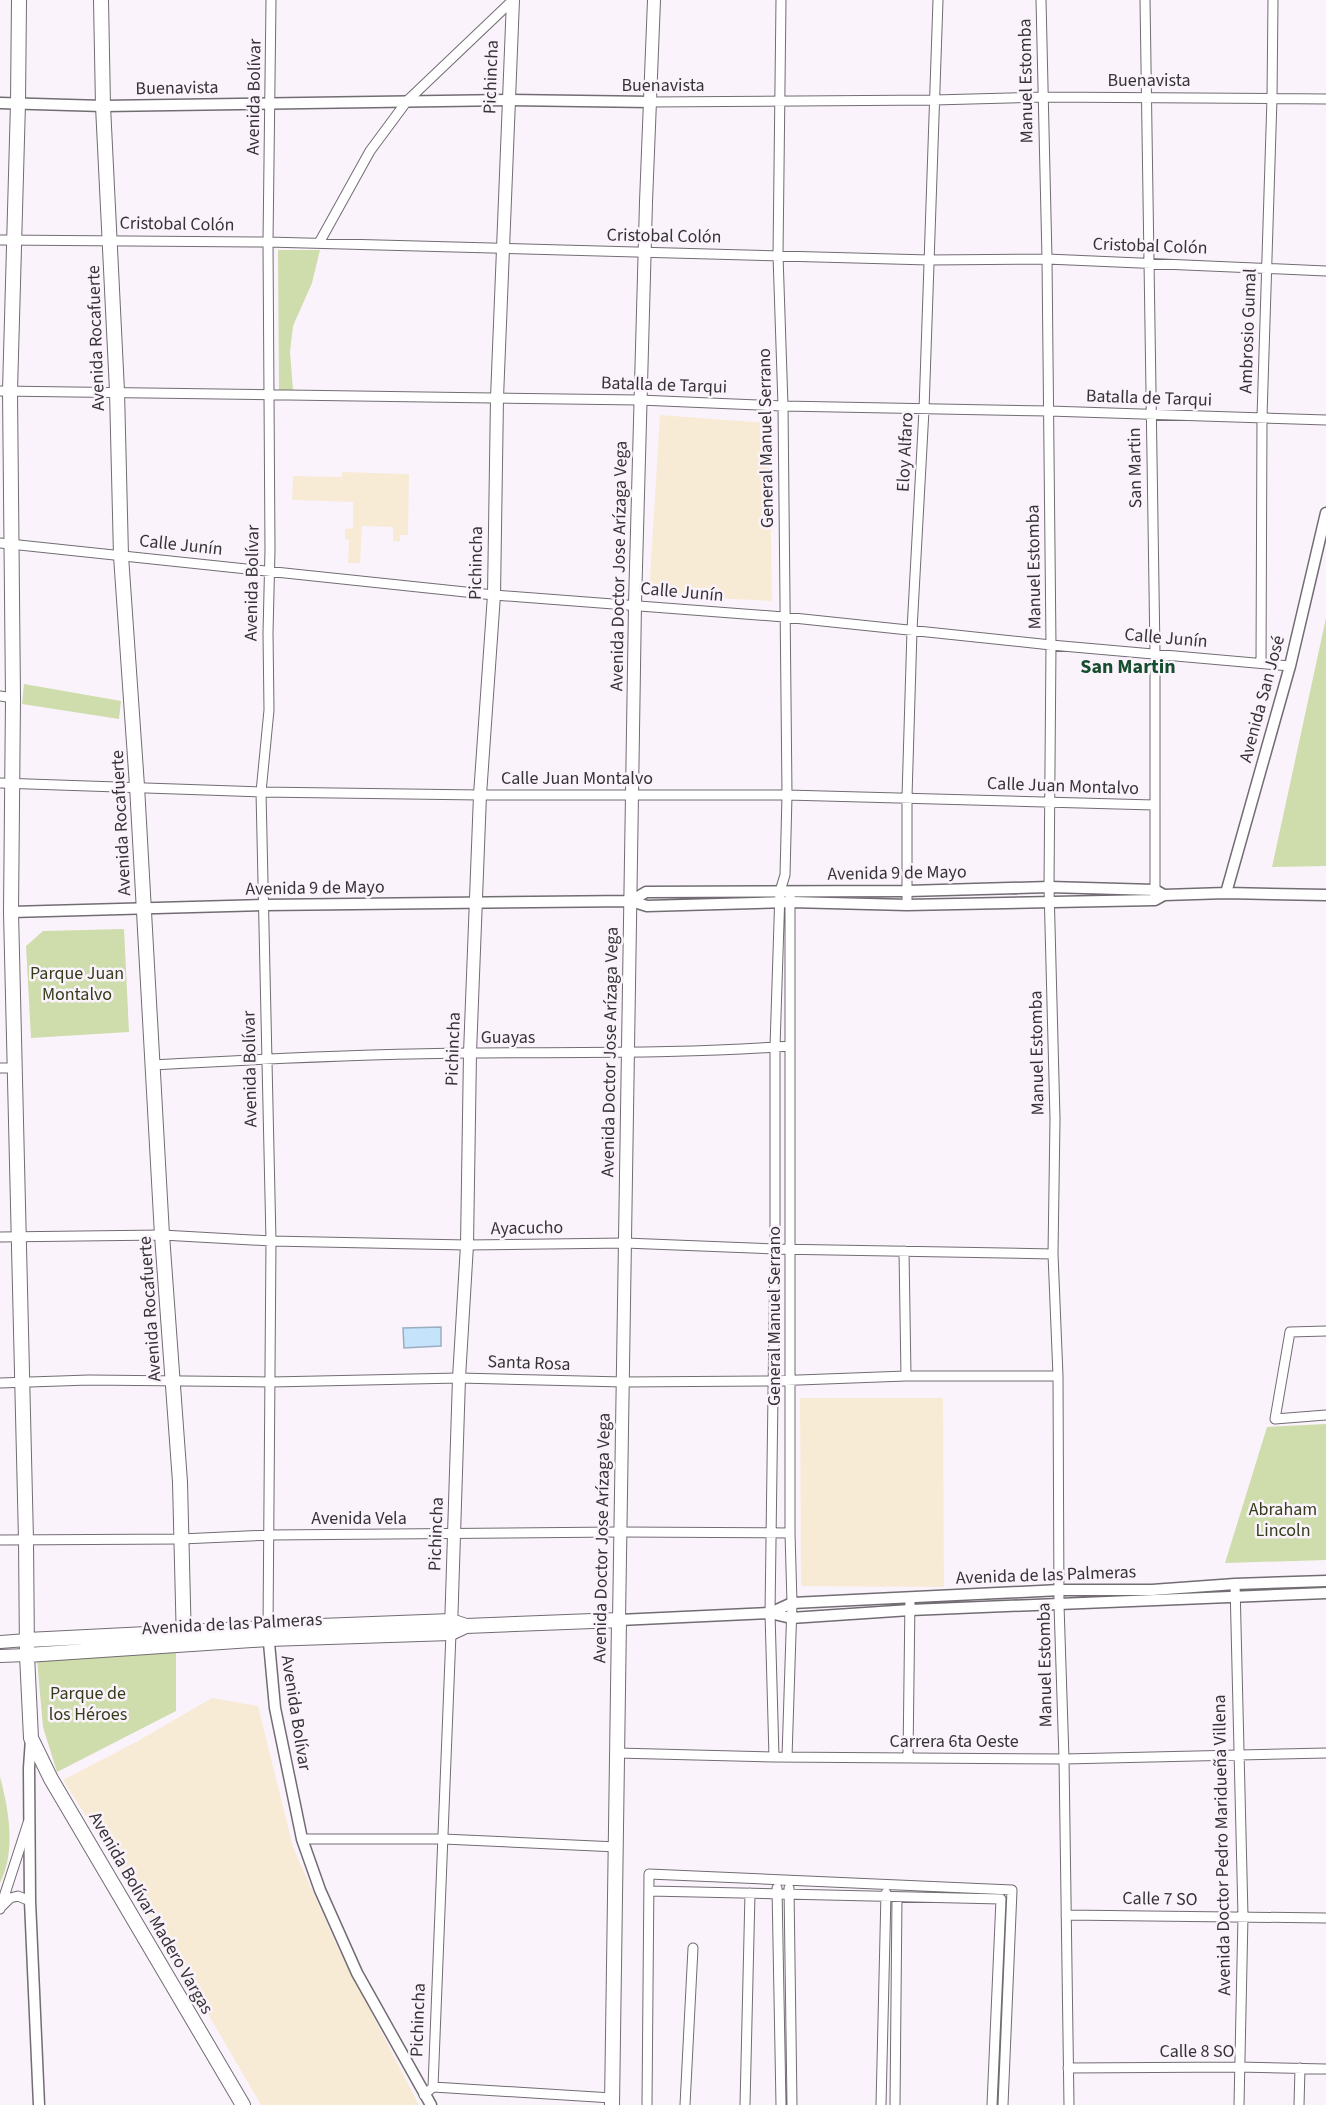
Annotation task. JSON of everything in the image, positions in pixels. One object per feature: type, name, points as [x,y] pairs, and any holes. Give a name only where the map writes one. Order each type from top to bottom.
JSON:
[{"type":"main road","points":[[19,0],[18,103],[7,240],[6,912],[15,1068],[27,1648],[31,1738]]},
{"type":"main road","name":"Avenida Rocafuerte","points":[[101,0],[103,106],[117,392],[121,556],[137,786],[162,1235],[180,1482],[183,1639]]},
{"type":"main road","name":"Pichincha","points":[[451,1627],[459,1378],[467,1245],[470,1053],[480,795],[494,595],[497,398],[513,0]]},
{"type":"main road","name":"Avenida Doctor Jose Arízaga Vega","points":[[612,2101],[635,604],[654,0]]},
{"type":"main road","name":"Avenida de las Palmeras","points":[[0,1656],[27,1648],[268,1634],[619,1620]]},
{"type":"main road","name":"Avenida de las Palmeras","points":[[0,1642],[27,1648]]},
{"type":"main road","name":"Avenida Bolívar Madero Vargas","points":[[31,1738],[51,1779],[243,2105]]},
{"type":"street","name":"Avenida Bolívar","points":[[271,0],[268,242],[269,710],[261,792],[271,1241],[268,1634],[275,1708],[302,1839],[320,1890],[357,1972],[431,2105]]},
{"type":"street","points":[[318,243],[370,151],[407,101],[513,0]]},
{"type":"street","name":"General Manuel Serrano","points":[[781,0],[778,255],[783,406],[787,795],[785,897],[790,1046],[792,1603],[787,1757]]},
{"type":"street","name":"Eloy Alfaro","points":[[907,905],[907,797],[912,630],[924,410],[938,0]]},
{"type":"street","name":"Manuel Estomba","points":[[1041,0],[1049,411],[1051,645],[1049,887],[1055,1119],[1053,1254],[1058,1376],[1059,1605],[1064,1759],[1069,2105]]},
{"type":"street","name":"San Martin","points":[[1145,0],[1155,653],[1154,805],[1158,895]]},
{"type":"street","name":"Ambrosio Gumal","points":[[1261,662],[1262,417],[1268,267],[1273,0]]},
{"type":"street","name":"Buenavista","points":[[0,103],[103,106],[509,100],[651,102],[1146,96],[1326,99]]},
{"type":"street","name":"Cristobal Colón","points":[[7,240],[318,243],[929,260],[1047,259],[1326,271]]},
{"type":"street","name":"Batalla de Tarqui","points":[[5,391],[641,400],[783,406],[1049,411],[1326,420]]},
{"type":"street","name":"Avenida San José","points":[[1226,893],[1290,666],[1326,513]]},
{"type":"street","name":"Calle Junín","points":[[5,544],[494,595],[784,617],[1051,645],[1290,666]]},
{"type":"street","name":"Calle Juan Montalvo","points":[[6,783],[261,792],[787,795],[1154,805]]},
{"type":"street","name":"Avenida 9 de Mayo","points":[[6,912],[264,905],[631,901],[647,906],[907,891],[1049,887],[1158,895]]},
{"type":"street","name":"Avenida 9 de Mayo","points":[[785,897],[907,905],[1051,902],[1226,893],[1326,895]]},
{"type":"street","name":"General Manuel Serrano","points":[[774,1757],[770,1613],[775,1047],[785,897]]},
{"type":"street","name":"Guayas","points":[[153,1065],[266,1059],[470,1053],[627,1053],[790,1046]]},
{"type":"street","points":[[0,1068],[15,1068]]},
{"type":"street","name":"Ayacucho","points":[[0,1237],[162,1235],[271,1241],[467,1245],[625,1244],[1053,1254]]},
{"type":"street","points":[[904,1251],[906,1376]]},
{"type":"street","points":[[1326,1331],[1290,1332],[1275,1419],[1326,1415]]},
{"type":"street","name":"Santa Rosa","points":[[0,1383],[90,1380],[271,1382],[459,1378],[624,1382],[772,1381],[906,1376],[1058,1376]]},
{"type":"street","name":"Avenida Vela","points":[[0,1540],[181,1539],[270,1535],[790,1533]]},
{"type":"street","name":"Avenida de las Palmeras","points":[[770,1613],[792,1603],[1060,1590],[1152,1590],[1326,1581]]},
{"type":"street","name":"Avenida Doctor Pedro Maridueña Villena","points":[[1235,1584],[1243,1916],[1238,2067],[1239,2105]]},
{"type":"street","name":"Avenida de las Palmeras","points":[[619,1620],[770,1613],[791,1618],[910,1610],[1326,1593]]},
{"type":"street","points":[[908,1758],[910,1598]]},
{"type":"street","name":"Pichincha","points":[[433,2087],[451,1627]]},
{"type":"street","points":[[31,1738],[28,1768],[28,1821],[39,2105]]},
{"type":"street","name":"Carrera 6ta Oeste","points":[[617,1754],[1064,1759],[1326,1754]]},
{"type":"street","points":[[1,1908],[28,1821]]},
{"type":"street","points":[[302,1839],[443,1839],[617,1847]]},
{"type":"street","points":[[647,2105],[648,1874],[1012,1890],[1003,2105]]},
{"type":"street","points":[[777,1880],[781,2105]]},
{"type":"street","points":[[789,1880],[792,2105]]},
{"type":"street","points":[[881,2105],[886,1884]]},
{"type":"street","points":[[649,1891],[1001,1899],[992,2105]]},
{"type":"street","points":[[745,2105],[750,1893]]},
{"type":"street","points":[[1,1908],[14,1897],[22,1897],[30,1901]]},
{"type":"street","points":[[895,2105],[897,1897]]},
{"type":"street","name":"Calle 7 SO","points":[[1066,1915],[1326,1918]]},
{"type":"street","points":[[685,2105],[693,1947]]},
{"type":"street","name":"Calle 8 SO","points":[[1068,2068],[1326,2069]]},
{"type":"street","points":[[1299,2105],[1300,2068]]},
{"type":"street","points":[[424,2095],[433,2087],[612,2101]]},
{"type":"shaded area","points":[[660,415],[769,423],[772,601],[649,595]]},
{"type":"shaded area","points":[[342,472],[409,474],[408,535],[400,535],[400,542],[393,541],[393,527],[362,526],[360,563],[348,563],[349,540],[345,539],[345,529],[353,528],[353,502],[292,500],[293,476],[342,477]]},
{"type":"shaded area","points":[[800,1398],[943,1398],[944,1587],[801,1586]]},
{"type":"shaded area","points":[[212,1698],[258,1706],[293,1847],[336,1944],[419,2105],[261,2105],[208,2014],[63,1780],[136,1742]]},
{"type":"green space","points":[[278,250],[320,250],[312,283],[293,326],[290,352],[293,390],[279,390]]},
{"type":"green space","points":[[1326,618],[1326,866],[1272,867]]},
{"type":"green space","points":[[24,684],[121,701],[119,719],[22,704]]},
{"type":"green space","name":"Parque Juan Montalvo","points":[[124,929],[129,1032],[31,1038],[26,946],[43,931]]},
{"type":"green space","name":"Abraham Lincoln","points":[[1326,1424],[1326,1560],[1225,1563],[1267,1427]]},
{"type":"green space","name":"Parque de los Héroes","points":[[176,1651],[176,1711],[57,1772],[43,1727],[37,1660]]},
{"type":"green space","points":[[0,1777],[8,1817],[9,1844],[5,1871],[0,1883]]},
{"type":"water","points":[[441,1327],[441,1346],[404,1348],[403,1328]]},
{"type":"district","name":"San Martin","points":[[1128,667]]}]
